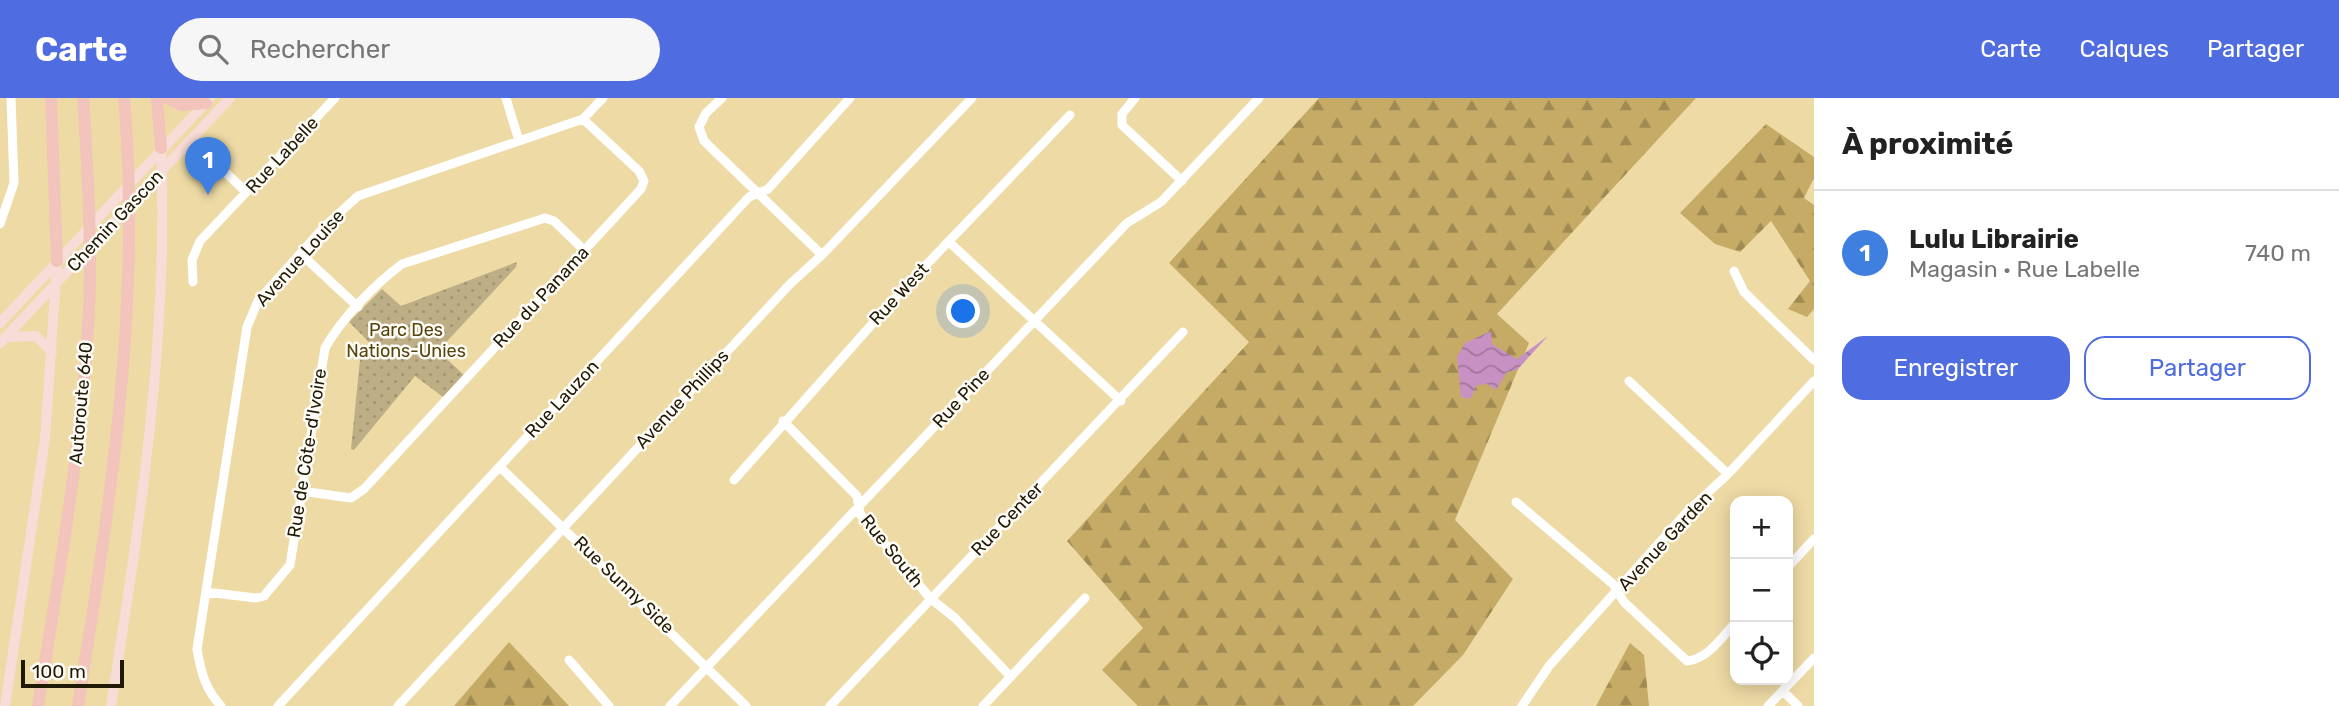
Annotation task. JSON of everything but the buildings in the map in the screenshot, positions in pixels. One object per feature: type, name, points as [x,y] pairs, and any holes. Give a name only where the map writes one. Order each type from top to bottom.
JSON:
[{"type":"highway","points":[[51,98],[57,261]]},
{"type":"highway","name":"Autoroute 640","points":[[38,706],[76,460],[89,283],[83,98]]},
{"type":"highway","points":[[78,706],[120,408],[128,239],[124,98]]},
{"type":"highway","points":[[157,98],[161,148]]},
{"type":"highway","points":[[167,98],[181,105],[208,100]]},
{"type":"main road","name":"Chemin Gascon","points":[[3,340],[230,98]]},
{"type":"main road","name":"Chemin Gascon","points":[[0,323],[208,100]]},
{"type":"main road","points":[[111,706],[153,418],[161,312],[161,148]]},
{"type":"main road","points":[[5,706],[40,481],[57,261]]},
{"type":"main road","points":[[3,340],[36,336],[52,352]]},
{"type":"street","points":[[0,224],[9,204],[14,177],[11,98]]},
{"type":"street","name":"Rue Labelle","points":[[193,282],[194,250],[335,98]]},
{"type":"street","points":[[506,98],[519,141]]},
{"type":"street","name":"Avenue Louise","points":[[221,706],[211,694],[201,674],[197,649],[247,327],[258,301],[325,226],[366,192],[583,119],[603,98]]},
{"type":"street","points":[[722,98],[706,113],[699,127],[704,141],[822,255]]},
{"type":"street","name":"Rue Lauzon","points":[[278,706],[750,195],[768,190],[850,98]]},
{"type":"street","name":"Avenue Phillips","points":[[398,706],[780,294],[822,255],[972,98]]},
{"type":"street","points":[[1135,98],[1122,114],[1122,125],[1182,181]]},
{"type":"street","name":"Rue Pine","points":[[670,706],[1134,216],[1161,202],[1259,98]]},
{"type":"street","name":"Rue West","points":[[734,480],[783,421],[1070,115]]},
{"type":"street","name":"Rue du Panama","points":[[301,491],[351,498],[365,489],[641,189],[644,181],[639,171],[583,119]]},
{"type":"street","points":[[191,139],[246,192]]},
{"type":"street","name":"Rue de Côte-d'Ivoire","points":[[206,592],[256,598],[264,596],[290,565],[325,348],[333,334],[402,264],[545,218],[554,221],[584,250]]},
{"type":"street","points":[[949,242],[1121,401]]},
{"type":"street","points":[[301,254],[358,307]]},
{"type":"street","points":[[1734,271],[1744,292],[1814,360]]},
{"type":"street","name":"Rue Center","points":[[830,706],[930,598],[1121,401],[1183,332]]},
{"type":"street","points":[[1629,381],[1728,474]]},
{"type":"street","name":"Avenue Garden","points":[[1522,706],[1549,666],[1688,512],[1728,474],[1814,381]]},
{"type":"street","name":"Rue South","points":[[783,421],[857,496],[861,516],[930,598],[955,618],[1010,676]]},
{"type":"street","name":"Rue Sunny Side","points":[[500,467],[565,527],[746,706]]},
{"type":"street","points":[[1516,502],[1613,584],[1616,594],[1687,661],[1697,660],[1708,652],[1730,628]]},
{"type":"street","points":[[1793,562],[1814,539]]},
{"type":"street","points":[[983,706],[1085,597]]},
{"type":"street","points":[[1768,706],[1814,658]]},
{"type":"street","points":[[569,660],[609,706]]},
{"type":"street","points":[[1783,691],[1798,706]]},
{"type":"green space","points":[[1319,98],[1696,98],[1497,314],[1529,343],[1455,520],[1513,579],[1463,655],[1413,706],[1138,706],[1102,670],[1143,628],[1067,541],[1249,342],[1169,263]]},
{"type":"green space","points":[[1766,124],[1814,157],[1814,178],[1804,198],[1814,205],[1814,309],[1807,317],[1788,309],[1810,281],[1771,221],[1740,252],[1715,244],[1680,213]]},
{"type":"green space","name":"Parc Des Nations-Unies","points":[[517,262],[516,267],[438,351],[464,375],[443,397],[415,376],[354,450],[351,449],[360,360],[372,345],[349,322],[382,289],[401,306]]},
{"type":"green space","points":[[509,642],[569,706],[454,706]]},
{"type":"green space","points":[[1630,643],[1644,655],[1649,706],[1596,706]]},
{"type":"water","points":[[1491,331],[1492,344],[1517,359],[1548,336],[1517,370],[1507,372],[1496,390],[1487,384],[1477,385],[1470,399],[1461,397],[1457,357],[1465,343]]},
{"type":"place","name":"Lulu Librairie","points":[[208,195]]}]
